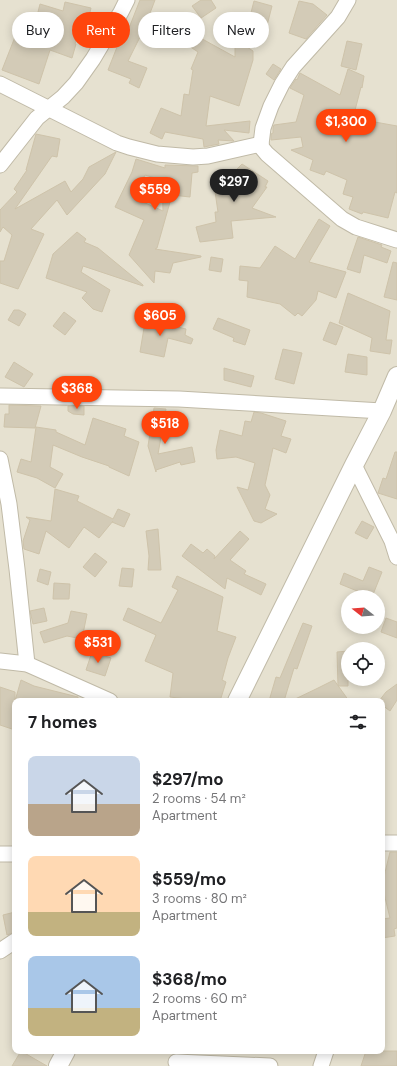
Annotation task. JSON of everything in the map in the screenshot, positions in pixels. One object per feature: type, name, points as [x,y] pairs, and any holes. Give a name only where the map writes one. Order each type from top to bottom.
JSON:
[{"type":"street","points":[[0,165],[37,118],[63,97],[76,83],[93,59],[127,0]]},
{"type":"street","points":[[348,0],[338,17],[293,67],[282,84],[271,106],[263,128],[261,144],[262,148],[267,154],[342,219],[356,227],[397,240]]},
{"type":"street","points":[[0,84],[117,143],[157,154],[193,157],[208,156],[261,144]]},
{"type":"street","points":[[238,698],[354,465],[395,386]]},
{"type":"street","points":[[0,396],[179,400],[382,411]]},
{"type":"street","points":[[0,459],[9,504],[27,664]]},
{"type":"street","points":[[354,465],[392,541],[397,558]]},
{"type":"street","points":[[0,661],[27,664],[103,698]]},
{"type":"street","points":[[385,843],[397,843]]},
{"type":"street","points":[[0,854],[12,854]]},
{"type":"street","points":[[0,951],[12,943]]},
{"type":"street","points":[[58,1066],[64,1054]]},
{"type":"street","points":[[321,1066],[325,1054]]},
{"type":"street","points":[[176,1060],[270,1066]]},
{"type":"shaded area","points":[[0,0],[397,0],[397,1066],[0,1066]]},
{"type":"building","points":[[140,0],[155,0],[150,12],[138,12],[138,41],[128,61],[147,68],[139,88],[129,83],[131,79],[108,70],[117,48],[130,48],[130,25]]},
{"type":"building","points":[[201,0],[211,0],[216,8],[205,15],[205,12],[196,12],[192,6]]},
{"type":"building","points":[[254,1],[272,6],[269,18],[269,12],[251,12]]},
{"type":"building","points":[[299,1],[313,4],[327,15],[306,39],[289,33]]},
{"type":"building","points":[[65,2],[91,8],[90,12],[72,12],[72,48],[75,48],[72,58],[50,50],[39,84],[2,70],[12,45],[12,48],[64,48],[64,12],[38,12],[40,4],[63,11]]},
{"type":"building","points":[[205,40],[213,45],[213,48],[219,48],[235,57],[235,48],[248,48],[253,51],[253,60],[239,106],[210,96],[206,126],[250,121],[249,133],[224,130],[234,141],[218,140],[219,144],[204,147],[203,139],[165,132],[162,139],[150,133],[161,108],[181,116],[184,94],[189,95],[193,70],[191,69],[198,52],[192,48],[205,48]]},
{"type":"building","points":[[347,41],[362,44],[356,70],[341,66]]},
{"type":"building","points":[[273,64],[281,69],[274,80],[266,74]]},
{"type":"building","points":[[348,69],[364,76],[353,118],[397,126],[397,193],[395,192],[388,218],[363,212],[362,214],[349,209],[353,197],[343,194],[347,180],[326,171],[324,175],[310,170],[313,160],[291,150],[303,147],[301,137],[271,140],[274,125],[296,122],[304,95],[290,88],[296,79],[297,80],[300,73],[340,95]]},
{"type":"building","points":[[36,134],[60,139],[57,157],[52,156],[15,209],[65,181],[71,192],[83,179],[89,167],[116,152],[105,174],[67,215],[57,200],[31,229],[44,234],[18,289],[0,283],[0,261],[4,261],[12,235],[3,227],[0,232],[0,210],[17,192],[14,189],[27,170]]},
{"type":"building","points":[[136,159],[165,168],[165,165],[198,166],[198,172],[192,173],[190,197],[172,195],[157,248],[155,249],[201,257],[173,263],[170,273],[155,271],[154,283],[129,255],[144,220],[115,207],[132,172]],"holes":[[[145,175],[162,180],[163,211],[134,198]]]},
{"type":"building","points":[[242,164],[268,181],[265,187],[267,187],[252,208],[276,217],[231,221],[233,238],[200,242],[196,227],[216,222],[215,212],[218,212],[213,178],[229,175],[228,177],[233,174]]},
{"type":"building","points":[[319,219],[330,226],[309,262],[346,272],[336,298],[318,291],[316,300],[302,316],[298,313],[295,316],[280,304],[247,297],[248,281],[239,280],[240,266],[260,268],[275,246],[295,259]]},
{"type":"building","points":[[77,232],[86,239],[84,242],[98,248],[143,286],[83,266],[81,272],[110,290],[102,312],[93,309],[82,298],[87,292],[46,278],[53,254]]},
{"type":"building","points":[[358,237],[382,245],[381,247],[391,251],[387,263],[364,255],[360,273],[347,269]]},
{"type":"building","points":[[211,257],[223,259],[221,272],[209,270]]},
{"type":"building","points":[[393,262],[397,263],[397,300],[384,297]]},
{"type":"building","points":[[348,293],[390,311],[386,340],[392,340],[390,354],[370,351],[372,338],[339,323]]},
{"type":"building","points":[[14,310],[19,310],[26,314],[19,326],[8,320]]},
{"type":"building","points":[[64,312],[76,321],[65,335],[53,326]]},
{"type":"building","points":[[146,316],[173,329],[173,326],[186,329],[185,335],[193,339],[191,344],[168,338],[164,357],[140,352]]},
{"type":"building","points":[[218,318],[250,330],[245,345],[233,341],[234,338],[213,329]]},
{"type":"building","points":[[330,322],[343,327],[336,345],[323,340]]},
{"type":"building","points":[[283,349],[302,353],[294,384],[275,379]]},
{"type":"building","points":[[348,354],[367,357],[367,375],[345,372]]},
{"type":"building","points":[[14,362],[33,374],[24,387],[5,377]]},
{"type":"building","points":[[224,368],[254,376],[251,387],[224,380]]},
{"type":"building","points":[[9,405],[41,406],[35,428],[4,427],[5,414],[9,414]]},
{"type":"building","points":[[68,406],[84,406],[84,415],[73,414],[68,411]]},
{"type":"building","points":[[154,408],[166,409],[158,454],[192,447],[195,462],[181,465],[180,462],[156,470],[156,472],[148,446]]},
{"type":"building","points":[[254,412],[286,421],[281,436],[291,439],[286,453],[273,448],[265,485],[270,495],[265,509],[277,514],[261,523],[254,521],[237,487],[248,490],[255,463],[236,457],[217,459],[216,450],[220,430],[242,436],[245,421],[251,422]]},
{"type":"building","points":[[93,418],[126,429],[124,436],[139,442],[129,476],[109,466],[53,445],[50,467],[63,474],[55,488],[37,478],[17,472],[21,459],[31,462],[36,427],[56,430],[56,432],[85,445]]},
{"type":"building","points":[[395,452],[397,452],[397,499],[378,493],[383,478],[386,479]]},
{"type":"building","points":[[55,489],[79,496],[77,501],[113,519],[118,509],[130,514],[124,527],[112,522],[99,538],[84,527],[69,548],[46,531],[39,554],[24,549],[23,541],[30,520],[26,517],[51,521]]},
{"type":"building","points":[[362,521],[374,527],[367,539],[355,533]]},
{"type":"building","points":[[158,529],[161,570],[148,570],[149,556],[146,531]]},
{"type":"building","points":[[240,531],[249,539],[230,560],[246,571],[244,574],[266,584],[261,595],[227,578],[225,589],[182,556],[191,544],[203,553],[207,549],[215,556],[214,559]]},
{"type":"building","points":[[95,553],[107,562],[95,577],[83,567]]},
{"type":"building","points":[[369,567],[382,572],[375,590],[355,590],[340,584],[344,573],[363,581]]},
{"type":"building","points":[[122,568],[134,569],[132,587],[119,586]]},
{"type":"building","points":[[40,569],[51,572],[48,585],[37,581]]},
{"type":"building","points":[[177,576],[223,597],[217,631],[236,637],[222,680],[226,682],[221,698],[170,697],[173,673],[145,661],[156,635],[123,620],[128,608],[161,623],[178,590],[172,587]]},
{"type":"building","points":[[54,583],[70,584],[69,599],[53,599]]},
{"type":"building","points":[[44,608],[47,621],[33,624],[30,611]]},
{"type":"building","points":[[71,611],[87,614],[82,639],[67,636],[44,643],[40,632],[68,623]]},
{"type":"building","points":[[386,618],[397,622],[397,638],[385,634]]},
{"type":"building","points":[[303,623],[312,626],[297,669],[294,668],[285,698],[270,698],[276,677],[280,678]]},
{"type":"building","points":[[92,652],[111,658],[105,676],[86,670]]},
{"type":"building","points":[[337,652],[341,652],[341,686],[338,686]]},
{"type":"building","points":[[21,680],[34,686],[78,697],[78,698],[16,698]]},
{"type":"building","points":[[334,680],[347,698],[297,698]]},
{"type":"building","points":[[397,684],[397,700],[390,711],[385,707],[385,698],[381,698],[386,692]]},
{"type":"building","points":[[0,687],[15,692],[15,698],[12,698],[12,729],[0,725]]},
{"type":"building","points":[[390,852],[397,852],[397,928],[394,929],[395,936],[385,938],[385,919],[390,918],[385,897],[385,873]]},
{"type":"building","points":[[12,913],[12,933],[7,935],[3,915]]},
{"type":"building","points":[[385,1051],[397,1051],[397,1066],[361,1066],[365,1054],[385,1054]]},
{"type":"building","points":[[19,1054],[26,1054],[47,1066],[12,1066]]}]
